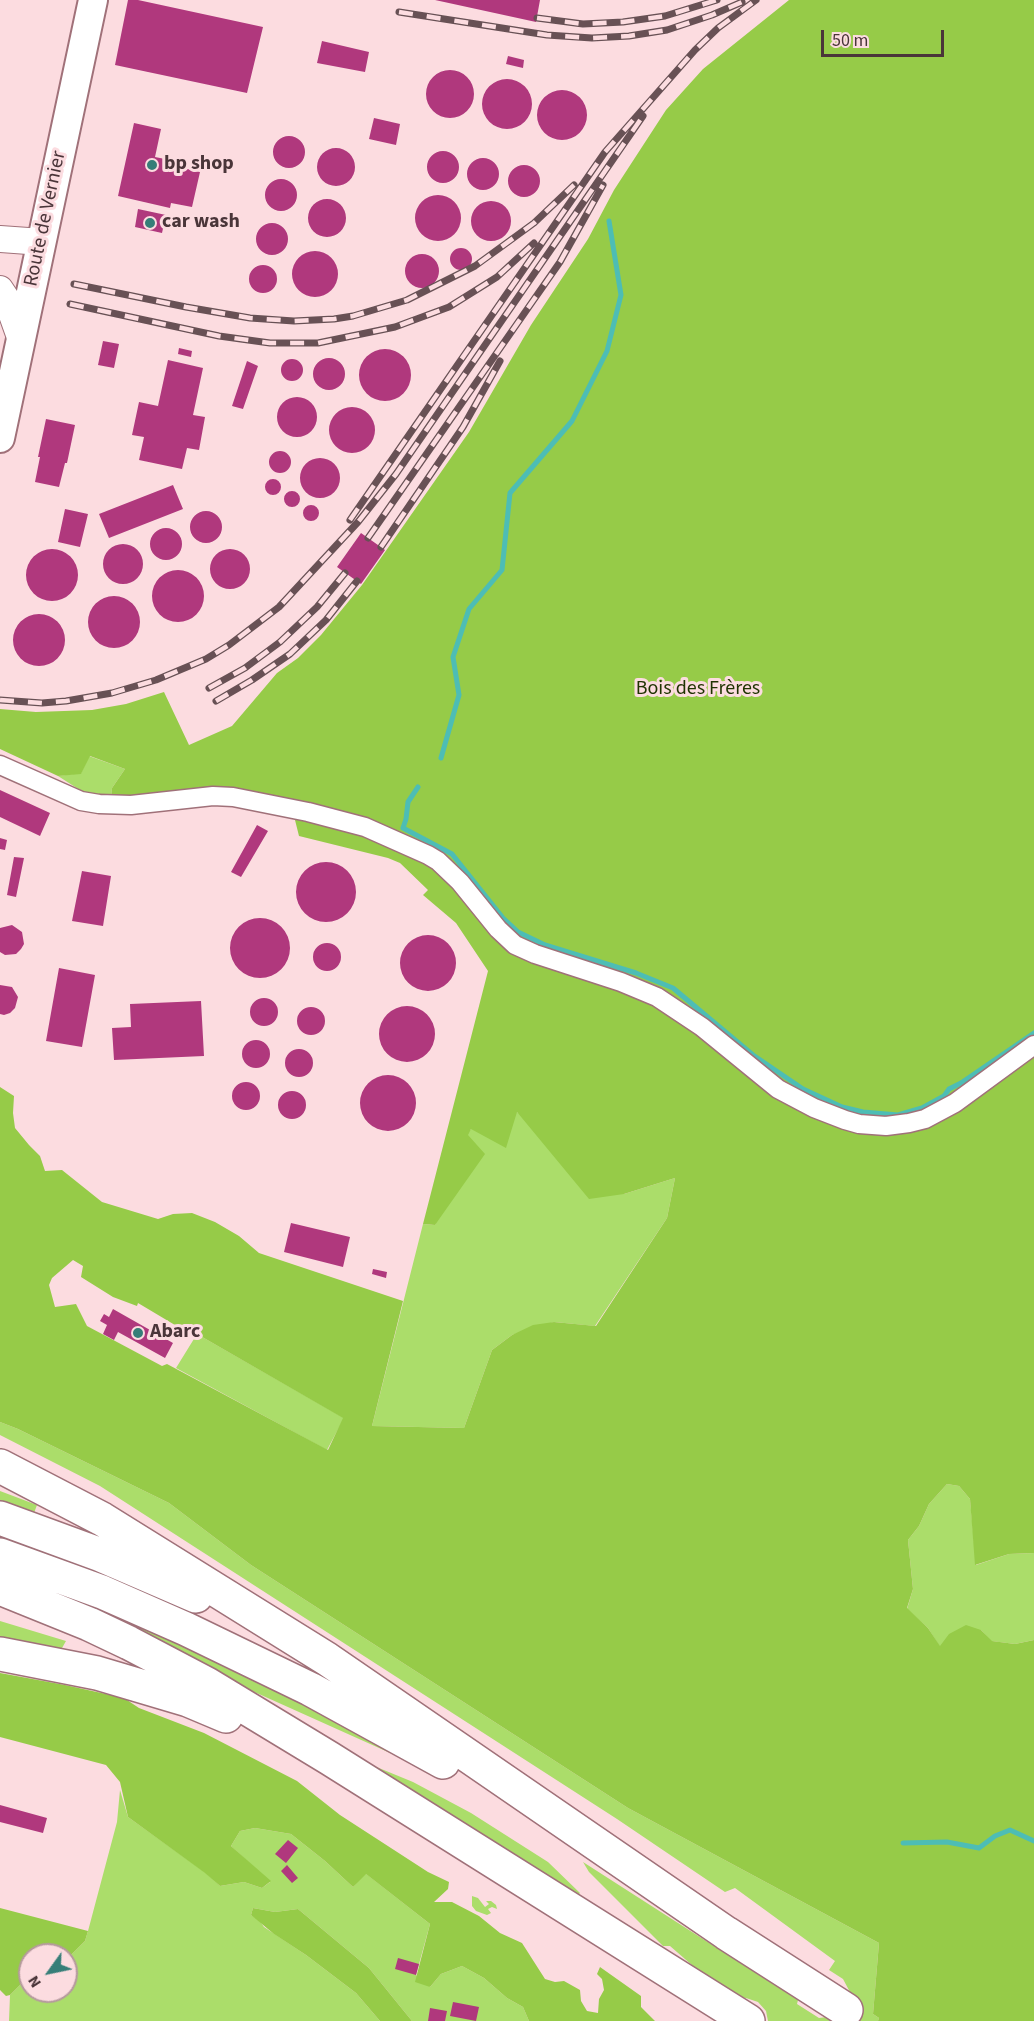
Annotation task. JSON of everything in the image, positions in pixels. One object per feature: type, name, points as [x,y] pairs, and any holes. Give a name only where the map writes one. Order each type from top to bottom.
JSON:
[{"type":"highway","points":[[0,1466],[112,1524],[327,1659],[726,1933]]},
{"type":"highway","points":[[0,1518],[61,1539],[140,1571],[327,1659]]},
{"type":"highway","points":[[0,1555],[144,1610],[226,1647],[319,1694],[457,1771],[726,1933],[846,2010]]},
{"type":"highway","points":[[0,1588],[129,1642],[207,1684],[748,2021]]},
{"type":"highway","points":[[0,1654],[88,1671],[161,1691],[209,1708],[328,1758]]},
{"type":"main road","name":"Route de Vernier","points":[[0,438],[93,0]]},
{"type":"street","points":[[0,239],[42,242]]},
{"type":"street","points":[[0,289],[6,298],[21,340]]},
{"type":"street","points":[[0,765],[81,801],[131,806],[213,796],[233,796],[319,814],[375,831],[438,861],[460,882],[506,938],[523,950],[621,982],[657,997],[702,1027],[778,1089],[828,1114],[852,1122],[886,1126],[909,1124],[925,1119],[955,1103],[1034,1045]]},
{"type":"green space","name":"Bois des Frères","points":[[789,0],[1034,0],[1034,1553],[1009,1554],[975,1565],[970,1499],[959,1486],[947,1484],[929,1504],[919,1526],[908,1540],[913,1589],[907,1608],[928,1628],[940,1646],[949,1634],[966,1625],[981,1630],[992,1641],[1015,1644],[1034,1640],[1034,2021],[878,2021],[879,2018],[873,2014],[879,1943],[628,1808],[251,1565],[169,1503],[0,1422],[0,1087],[14,1096],[15,1128],[40,1156],[45,1171],[62,1170],[102,1202],[158,1219],[173,1214],[192,1213],[215,1222],[239,1236],[259,1253],[403,1301],[372,1426],[464,1428],[492,1350],[512,1335],[533,1325],[554,1322],[596,1326],[667,1218],[675,1178],[624,1194],[589,1199],[517,1112],[506,1148],[471,1129],[468,1135],[485,1154],[435,1225],[423,1224],[488,971],[456,923],[423,895],[428,890],[400,863],[299,836],[290,800],[206,789],[111,797],[112,788],[125,769],[90,756],[81,774],[58,776],[0,749],[0,709],[36,712],[92,710],[126,704],[164,692],[189,745],[232,726],[277,673],[298,658],[321,635],[362,585],[469,432],[531,325],[588,239],[614,190],[666,110],[703,69]],"holes":[[[73,1260],[83,1266],[81,1277],[113,1297],[137,1306],[138,1303],[195,1337],[197,1334],[343,1418],[328,1450],[167,1364],[162,1366],[87,1326],[76,1304],[55,1307],[49,1285],[52,1278]]]},
{"type":"green space","points":[[89,756],[125,769],[112,788],[111,797],[83,792],[58,776],[81,773]]},
{"type":"green space","points":[[517,1112],[624,1194],[675,1178],[667,1218],[595,1326],[554,1322],[512,1335],[492,1350],[464,1428],[372,1426],[423,1224],[435,1225],[467,1134],[471,1129]]},
{"type":"green space","points":[[197,1334],[344,1418],[327,1450],[176,1368]]},
{"type":"green space","points":[[0,1422],[169,1503],[251,1565],[628,1808],[879,1943],[873,2014],[879,2018],[878,2021],[768,2021],[766,2011],[758,2002],[735,1997],[700,1972],[670,1946],[663,1946],[589,1872],[583,1862],[798,2000],[797,2004],[819,2018],[835,2016],[851,1994],[843,1979],[829,1970],[835,1961],[735,1888],[725,1892],[617,1819],[100,1486],[0,1435]]},
{"type":"green space","points":[[947,1484],[959,1486],[970,1499],[976,1565],[1009,1554],[1034,1553],[1034,1640],[1015,1644],[991,1641],[981,1630],[940,1647],[928,1628],[907,1609],[913,1589],[908,1540],[919,1526],[929,1504]]},
{"type":"green space","points":[[0,1491],[37,1505],[34,1513],[0,1501]]},
{"type":"green space","points":[[21,1577],[89,1601],[237,1667],[408,1761],[250,1690],[184,1654]]},
{"type":"green space","points":[[0,1621],[66,1641],[58,1655],[0,1644]]},
{"type":"green space","points":[[0,1673],[124,1698],[139,1708],[204,1733],[297,1781],[340,1815],[428,1872],[449,1882],[448,1889],[434,1902],[452,1902],[479,1916],[500,1933],[522,1943],[545,1979],[555,1982],[564,1981],[580,1990],[581,2001],[587,2011],[598,2013],[599,1999],[604,1990],[602,1979],[597,1974],[600,1967],[641,1996],[641,2007],[655,2021],[529,2021],[523,2007],[507,1998],[484,1978],[462,1966],[441,1974],[430,1987],[415,1982],[430,1924],[366,1874],[353,1887],[291,1834],[255,1828],[240,1831],[231,1846],[271,1881],[262,1888],[244,1882],[220,1886],[128,1817],[120,1782],[106,1765],[0,1737]]},
{"type":"green space","points":[[357,1759],[413,1782],[471,1813],[548,1862],[580,1893],[577,1896]]},
{"type":"green space","points":[[120,1790],[128,1817],[206,1873],[220,1886],[244,1882],[262,1888],[270,1882],[231,1846],[240,1831],[255,1828],[291,1834],[353,1887],[365,1873],[430,1924],[416,1975],[430,1987],[441,1974],[462,1966],[484,1978],[507,1998],[523,2007],[529,2021],[412,2021],[369,1968],[298,1909],[275,1912],[253,1908],[251,1915],[264,1927],[356,1993],[380,2021],[9,2021],[10,1995],[18,1987],[18,2003],[78,2003],[78,1948],[85,1941],[117,1822]]},
{"type":"green space","points":[[472,1896],[478,1898],[485,1907],[489,1904],[486,1901],[491,1901],[497,1909],[492,1907],[488,1909],[491,1913],[487,1915],[476,1911],[472,1906]]},
{"type":"green space","points":[[0,1908],[88,1931],[85,1941],[78,1948],[78,1943],[18,1943],[18,1987],[6,1996],[0,1990]]},
{"type":"green space","points":[[253,1908],[275,1912],[298,1909],[369,1968],[412,2021],[380,2021],[356,1993],[251,1915]]},
{"type":"building","points":[[128,0],[138,0],[263,27],[247,93],[115,65]]},
{"type":"building","points":[[435,0],[540,0],[536,22]]},
{"type":"building","points":[[322,41],[369,52],[365,72],[317,63]]},
{"type":"building","points":[[508,56],[524,60],[523,68],[506,64]]},
{"type":"building","points":[[445,70],[455,70],[470,80],[474,94],[473,103],[464,114],[455,118],[445,118],[430,108],[426,99],[426,89],[436,74]]},
{"type":"building","points":[[502,79],[512,79],[525,86],[532,99],[532,109],[525,122],[512,129],[502,129],[493,125],[486,118],[482,109],[482,99],[486,90],[493,83]]},
{"type":"building","points":[[557,90],[567,90],[580,97],[587,110],[587,120],[580,133],[567,140],[557,140],[548,136],[541,129],[537,120],[537,110],[541,101],[548,94]]},
{"type":"building","points":[[374,118],[400,124],[396,145],[369,139]]},
{"type":"building","name":"bp shop","points":[[134,123],[161,129],[155,157],[180,162],[179,167],[200,172],[192,207],[171,203],[170,208],[118,196]]},
{"type":"building","points":[[289,136],[300,141],[305,152],[300,163],[289,168],[278,163],[273,152],[278,141]]},
{"type":"building","points":[[336,148],[350,153],[355,167],[350,181],[336,186],[322,181],[317,167],[322,153]]},
{"type":"building","points":[[443,151],[454,156],[459,167],[454,178],[443,183],[432,178],[427,167],[432,156]]},
{"type":"building","points":[[483,158],[494,163],[499,174],[494,185],[483,190],[472,185],[467,174],[472,163]]},
{"type":"building","points":[[524,165],[535,170],[540,181],[535,192],[524,197],[513,192],[508,181],[513,170]]},
{"type":"building","points":[[281,179],[292,184],[297,195],[292,206],[281,211],[270,206],[265,195],[270,184]]},
{"type":"building","points":[[438,195],[454,202],[461,218],[454,234],[438,241],[422,234],[415,218],[422,202]]},
{"type":"building","points":[[327,199],[341,204],[346,218],[341,232],[327,237],[313,232],[308,218],[313,204]]},
{"type":"building","points":[[491,201],[505,207],[511,221],[505,235],[491,241],[477,235],[471,221],[477,207]]},
{"type":"building","name":"car wash","points":[[138,209],[166,215],[162,233],[135,227]]},
{"type":"building","points":[[272,223],[283,228],[288,239],[283,250],[272,255],[261,250],[256,239],[261,228]]},
{"type":"building","points":[[457,248],[465,248],[472,255],[472,263],[465,270],[457,270],[450,263],[450,255]]},
{"type":"building","points":[[315,251],[331,258],[338,274],[331,290],[315,297],[299,290],[292,274],[299,258]]},
{"type":"building","points":[[422,254],[434,259],[439,271],[434,283],[422,288],[410,283],[405,271],[410,259]]},
{"type":"building","points":[[263,265],[273,269],[277,279],[273,289],[263,293],[253,289],[249,279],[253,269]]},
{"type":"building","points":[[103,341],[119,344],[114,368],[98,365]]},
{"type":"building","points":[[179,348],[192,351],[191,357],[178,354]]},
{"type":"building","points":[[380,349],[390,349],[400,353],[407,360],[411,375],[407,390],[400,397],[390,401],[380,401],[370,397],[363,390],[359,380],[359,370],[363,360],[370,353]]},
{"type":"building","points":[[329,358],[340,363],[345,374],[340,385],[329,390],[318,385],[313,374],[318,363]]},
{"type":"building","points":[[288,359],[296,359],[303,366],[303,374],[296,381],[288,381],[281,374],[281,366]]},
{"type":"building","points":[[168,360],[203,368],[193,415],[205,417],[199,450],[187,448],[182,469],[139,460],[144,437],[132,435],[139,402],[158,406]]},
{"type":"building","points":[[247,361],[258,366],[243,409],[232,406]]},
{"type":"building","points":[[297,397],[311,403],[317,417],[311,431],[297,437],[283,431],[277,417],[283,403]]},
{"type":"building","points":[[352,407],[368,414],[375,430],[368,446],[352,453],[336,446],[329,430],[336,414]]},
{"type":"building","points":[[46,419],[75,425],[59,487],[35,482]]},
{"type":"building","points":[[276,451],[284,451],[291,458],[291,466],[284,473],[276,473],[269,466],[269,458]]},
{"type":"building","points":[[320,458],[334,464],[340,478],[334,492],[320,498],[306,492],[300,478],[306,464]]},
{"type":"building","points":[[273,479],[279,481],[281,487],[279,493],[273,495],[267,493],[265,487],[267,481]]},
{"type":"building","points":[[173,485],[183,509],[109,538],[99,514]]},
{"type":"building","points":[[292,491],[298,493],[300,499],[298,505],[292,507],[286,505],[284,499],[286,493]]},
{"type":"building","points":[[311,505],[317,507],[319,513],[317,519],[311,521],[305,519],[303,513],[305,507]]},
{"type":"building","points":[[65,509],[88,514],[80,547],[58,542]]},
{"type":"building","points":[[206,511],[217,516],[222,527],[217,538],[206,543],[195,538],[190,527],[195,516]]},
{"type":"building","points":[[166,528],[177,533],[182,544],[177,555],[166,560],[155,555],[150,544],[155,533]]},
{"type":"building","points":[[361,533],[385,550],[361,584],[337,567]]},
{"type":"building","points":[[123,544],[137,550],[143,564],[137,578],[123,584],[109,578],[103,564],[109,550]]},
{"type":"building","points":[[52,549],[62,551],[70,557],[76,565],[78,575],[76,585],[70,593],[62,599],[52,601],[42,599],[34,593],[28,585],[26,575],[28,565],[34,557],[42,551]]},
{"type":"building","points":[[230,549],[244,555],[250,569],[244,583],[230,589],[216,583],[210,569],[216,555]]},
{"type":"building","points":[[178,570],[188,572],[196,578],[202,586],[204,596],[202,606],[196,614],[188,620],[178,622],[168,620],[160,614],[154,606],[152,596],[154,586],[160,578],[168,572]]},
{"type":"building","points":[[114,596],[124,598],[132,604],[138,612],[140,622],[138,632],[132,640],[124,646],[114,648],[104,646],[96,640],[90,632],[88,622],[90,612],[96,604],[104,598]]},
{"type":"building","points":[[39,614],[49,616],[57,622],[63,630],[65,640],[63,650],[57,658],[49,664],[39,666],[29,664],[21,658],[15,650],[13,640],[15,630],[21,622],[29,616]]},
{"type":"building","points":[[0,790],[50,813],[40,836],[0,817]]},
{"type":"building","points":[[257,825],[268,831],[241,877],[231,872]]},
{"type":"building","points":[[0,838],[7,840],[5,850],[0,849]]},
{"type":"building","points":[[14,857],[24,858],[16,897],[7,895]]},
{"type":"building","points":[[326,862],[343,867],[351,875],[356,892],[351,909],[343,917],[326,922],[309,917],[301,909],[296,892],[301,875],[309,867]]},
{"type":"building","points":[[82,871],[111,876],[103,926],[72,921]]},
{"type":"building","points":[[260,918],[277,923],[285,931],[290,948],[285,965],[277,973],[260,978],[243,973],[235,965],[230,948],[235,931],[243,923]]},
{"type":"building","points":[[12,925],[22,932],[24,944],[16,954],[5,955],[0,952],[0,928]]},
{"type":"building","points":[[428,935],[443,940],[451,948],[456,963],[451,978],[443,986],[428,991],[413,986],[405,978],[400,963],[405,948],[413,940]]},
{"type":"building","points":[[327,943],[337,947],[341,957],[337,967],[327,971],[317,967],[313,957],[317,947]]},
{"type":"building","points":[[59,968],[95,975],[82,1047],[46,1041]]},
{"type":"building","points":[[0,985],[12,987],[18,997],[15,1008],[4,1015],[0,1014]]},
{"type":"building","points":[[264,998],[274,1002],[278,1012],[274,1022],[264,1026],[254,1022],[250,1012],[254,1002]]},
{"type":"building","points":[[201,1001],[204,1056],[114,1060],[112,1028],[131,1027],[130,1004]]},
{"type":"building","points":[[407,1006],[422,1011],[430,1019],[435,1034],[430,1049],[422,1057],[407,1062],[392,1057],[384,1049],[379,1034],[384,1019],[392,1011]]},
{"type":"building","points":[[311,1007],[321,1011],[325,1021],[321,1031],[311,1035],[301,1031],[297,1021],[301,1011]]},
{"type":"building","points":[[256,1040],[266,1044],[270,1054],[266,1064],[256,1068],[246,1064],[242,1054],[246,1044]]},
{"type":"building","points":[[299,1049],[309,1053],[313,1063],[309,1073],[299,1077],[289,1073],[285,1063],[289,1053]]},
{"type":"building","points":[[388,1075],[403,1080],[411,1088],[416,1103],[411,1118],[403,1126],[388,1131],[373,1126],[365,1118],[360,1103],[365,1088],[373,1080]]},
{"type":"building","points":[[246,1082],[256,1086],[260,1096],[256,1106],[246,1110],[236,1106],[232,1096],[236,1086]]},
{"type":"building","points":[[292,1091],[302,1095],[306,1105],[302,1115],[292,1119],[282,1115],[278,1105],[282,1095]]},
{"type":"building","points":[[291,1223],[350,1237],[343,1267],[284,1252]]},
{"type":"building","points":[[373,1269],[387,1272],[386,1278],[372,1274]]},
{"type":"building","name":"Abarc","points":[[113,1309],[173,1343],[165,1358],[118,1332],[114,1340],[103,1334],[107,1325],[100,1321],[104,1314],[109,1317]]},
{"type":"building","points":[[0,1805],[47,1818],[43,1833],[0,1822]]},
{"type":"building","points":[[288,1840],[298,1848],[286,1863],[275,1854]]},
{"type":"building","points":[[287,1865],[298,1878],[292,1883],[281,1871]]},
{"type":"building","points":[[398,1958],[419,1964],[416,1975],[395,1969]]},
{"type":"building","points":[[453,2002],[479,2007],[476,2021],[450,2016]]},
{"type":"building","points":[[430,2008],[447,2011],[445,2021],[428,2021]]},
{"type":"waterway","points":[[441,758],[459,695],[453,657],[469,609],[502,570],[510,493],[572,421],[607,351],[621,295],[609,221]]},
{"type":"waterway","points":[[418,787],[408,802],[403,828],[452,854],[503,918],[518,932],[545,945],[636,973],[673,988],[753,1055],[803,1089],[842,1107],[863,1112],[898,1115],[922,1108],[944,1096],[949,1089],[1034,1033]]},
{"type":"waterway","points":[[903,1843],[947,1842],[979,1848],[995,1836],[1010,1830],[1034,1841]]},
{"type":"railway","points":[[537,18],[583,24],[623,22],[665,16],[717,0]]},
{"type":"railway","points":[[350,520],[605,152],[695,50],[718,28],[756,0]]},
{"type":"railway","points":[[399,12],[547,35],[592,38],[629,36],[667,30],[742,2]]},
{"type":"railway","points":[[0,700],[42,703],[66,701],[112,693],[156,680],[206,659],[229,645],[279,607],[358,522],[396,474],[643,116]]},
{"type":"railway","points":[[74,284],[250,318],[294,321],[353,316],[407,300],[475,266],[534,223],[574,185]]},
{"type":"railway","points":[[368,538],[560,262],[603,185]]},
{"type":"railway","points":[[70,304],[219,336],[270,343],[318,343],[395,327],[449,307],[497,277],[534,243]]},
{"type":"railway","points":[[381,547],[463,427],[500,361]]},
{"type":"railway","points":[[209,688],[245,668],[280,642],[317,607],[345,573]]},
{"type":"railway","points":[[216,701],[290,654],[326,620],[357,581]]},
{"type":"place","name":"bp shop","points":[[152,165]]},
{"type":"place","name":"car wash","points":[[150,223]]},
{"type":"place","name":"Abarc","points":[[138,1333]]}]
